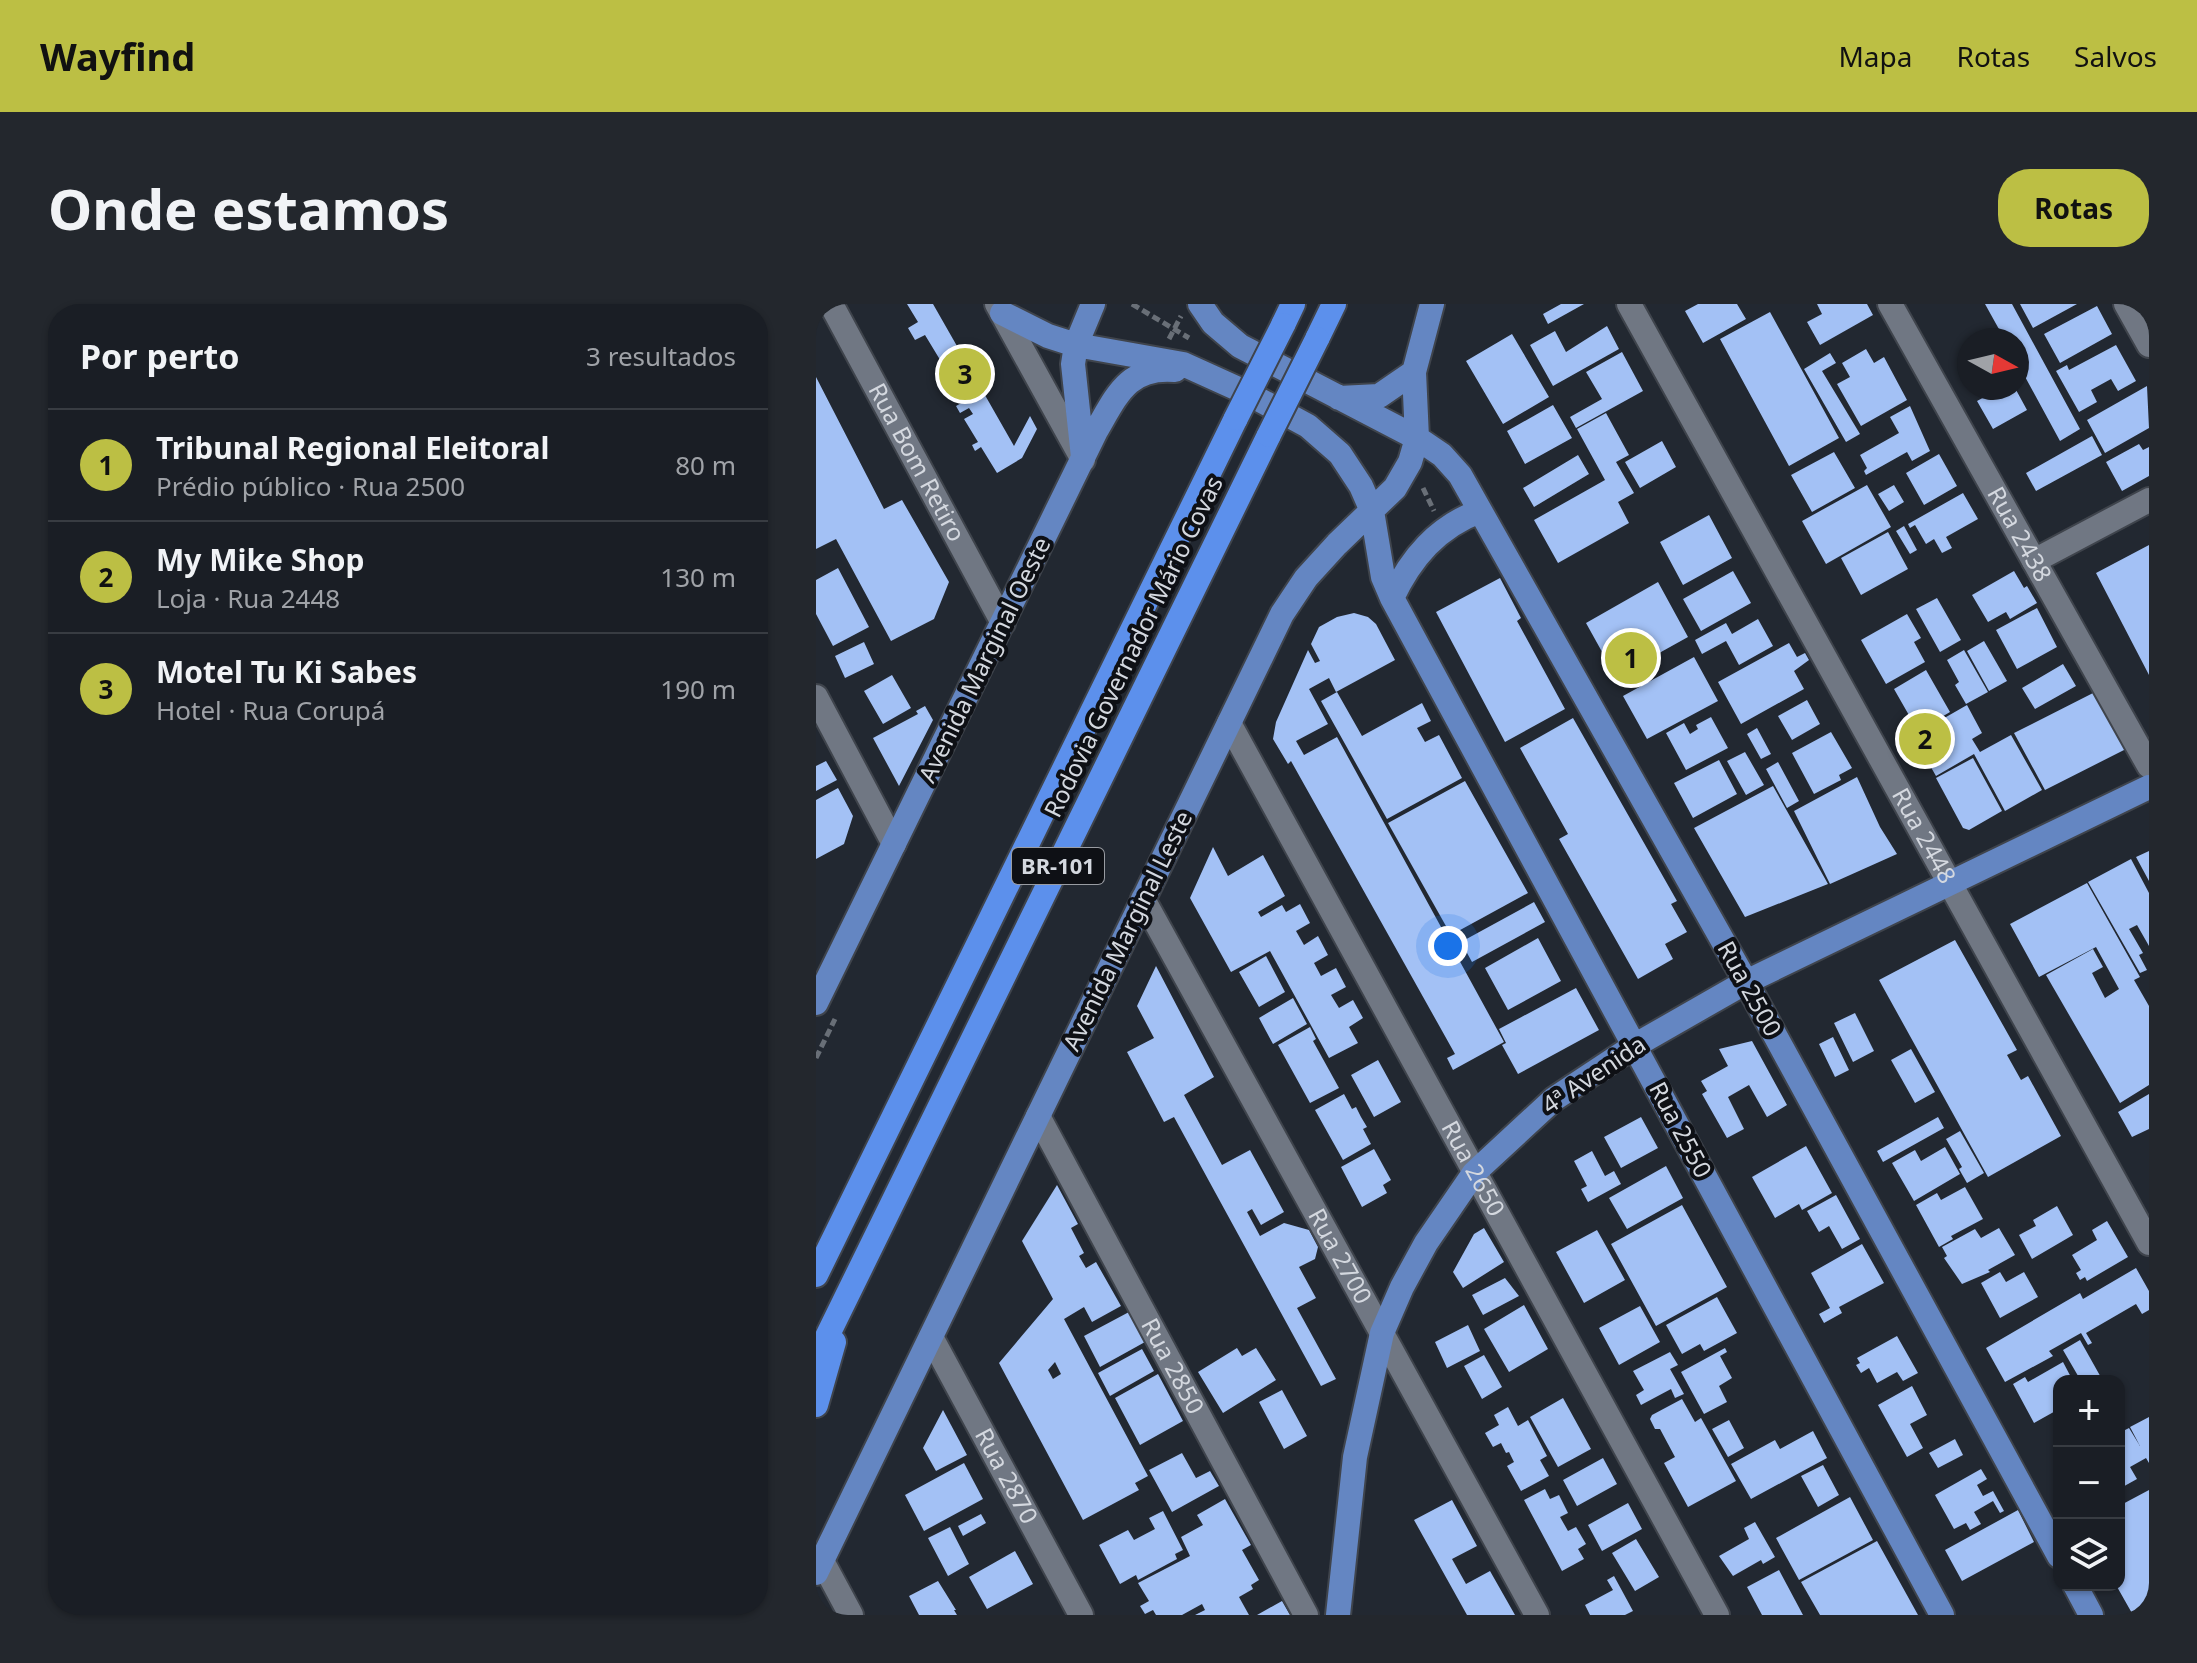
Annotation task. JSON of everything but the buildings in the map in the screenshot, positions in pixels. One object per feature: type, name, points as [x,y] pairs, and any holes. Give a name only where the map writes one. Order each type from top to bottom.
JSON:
[{"type":"highway","name":"Rodovia Governador Mário Covas","points":[[816,1359],[1334,304]]},
{"type":"highway","name":"Rodovia Governador Mário Covas","points":[[816,1275],[1288,315]]},
{"type":"highway","points":[[816,1258],[843,1219]]},
{"type":"highway","points":[[816,1405],[846,1297]]},
{"type":"main road","points":[[1083,460],[1073,364],[1076,345],[1093,304]]},
{"type":"main road","name":"Rua 2500","points":[[1200,304],[1213,323],[1240,346],[1417,438],[1442,455],[1460,475],[1746,982],[2053,1545]]},
{"type":"main road","name":"Avenida Marginal Leste","points":[[819,1567],[1282,614],[1306,578],[1395,488],[1410,462],[1417,438],[1414,372],[1432,304]]},
{"type":"main road","points":[[1001,307],[1048,336],[1076,345],[1161,358],[1202,371]]},
{"type":"main road","name":"Avenida Marginal Oeste","points":[[816,1003],[1111,405],[1136,377],[1156,368],[1202,371]]},
{"type":"main road","name":"Rua 2550","points":[[1202,371],[1308,426],[1340,454],[1361,486],[1372,511],[1383,577],[1392,598],[1942,1615]]},
{"type":"main road","points":[[1338,398],[1379,396],[1414,372]]},
{"type":"main road","points":[[1392,598],[1402,577],[1442,529],[1480,511]]},
{"type":"main road","name":"4ª Avenida","points":[[1338,1615],[1355,1457],[1382,1333],[1426,1243],[1474,1173],[1554,1099],[1634,1046],[1746,982],[2149,787]]},
{"type":"main road","points":[[2078,1591],[2091,1615]]},
{"type":"street","name":"Rua Bom Retiro","points":[[831,304],[1003,623]]},
{"type":"street","name":"Rua 2448","points":[[1629,304],[2149,1243]]},
{"type":"street","name":"Rua 2438","points":[[1890,304],[2149,766]]},
{"type":"street","points":[[2126,304],[2149,345]]},
{"type":"street","points":[[1001,307],[1083,460]]},
{"type":"street","points":[[2034,561],[2149,500]]},
{"type":"street","points":[[816,697],[894,844]]},
{"type":"street","name":"Rua 2650","points":[[1229,723],[1717,1615]]},
{"type":"street","name":"Rua 2700","points":[[1143,899],[1537,1615]]},
{"type":"street","name":"Rua 2850","points":[[1038,1116],[1306,1615]]},
{"type":"street","name":"Rua 2870","points":[[931,1337],[1081,1615]]},
{"type":"street","points":[[819,1567],[851,1615]]},
{"type":"path","points":[[1410,462],[1442,529]]},
{"type":"place","name":"Motel Tu Ki Sabes","points":[[965,374]]},
{"type":"place","name":"Tribunal Regional Eleitoral","points":[[1631,658]]},
{"type":"place","name":"My Mike Shop","points":[[1925,739]]}]
